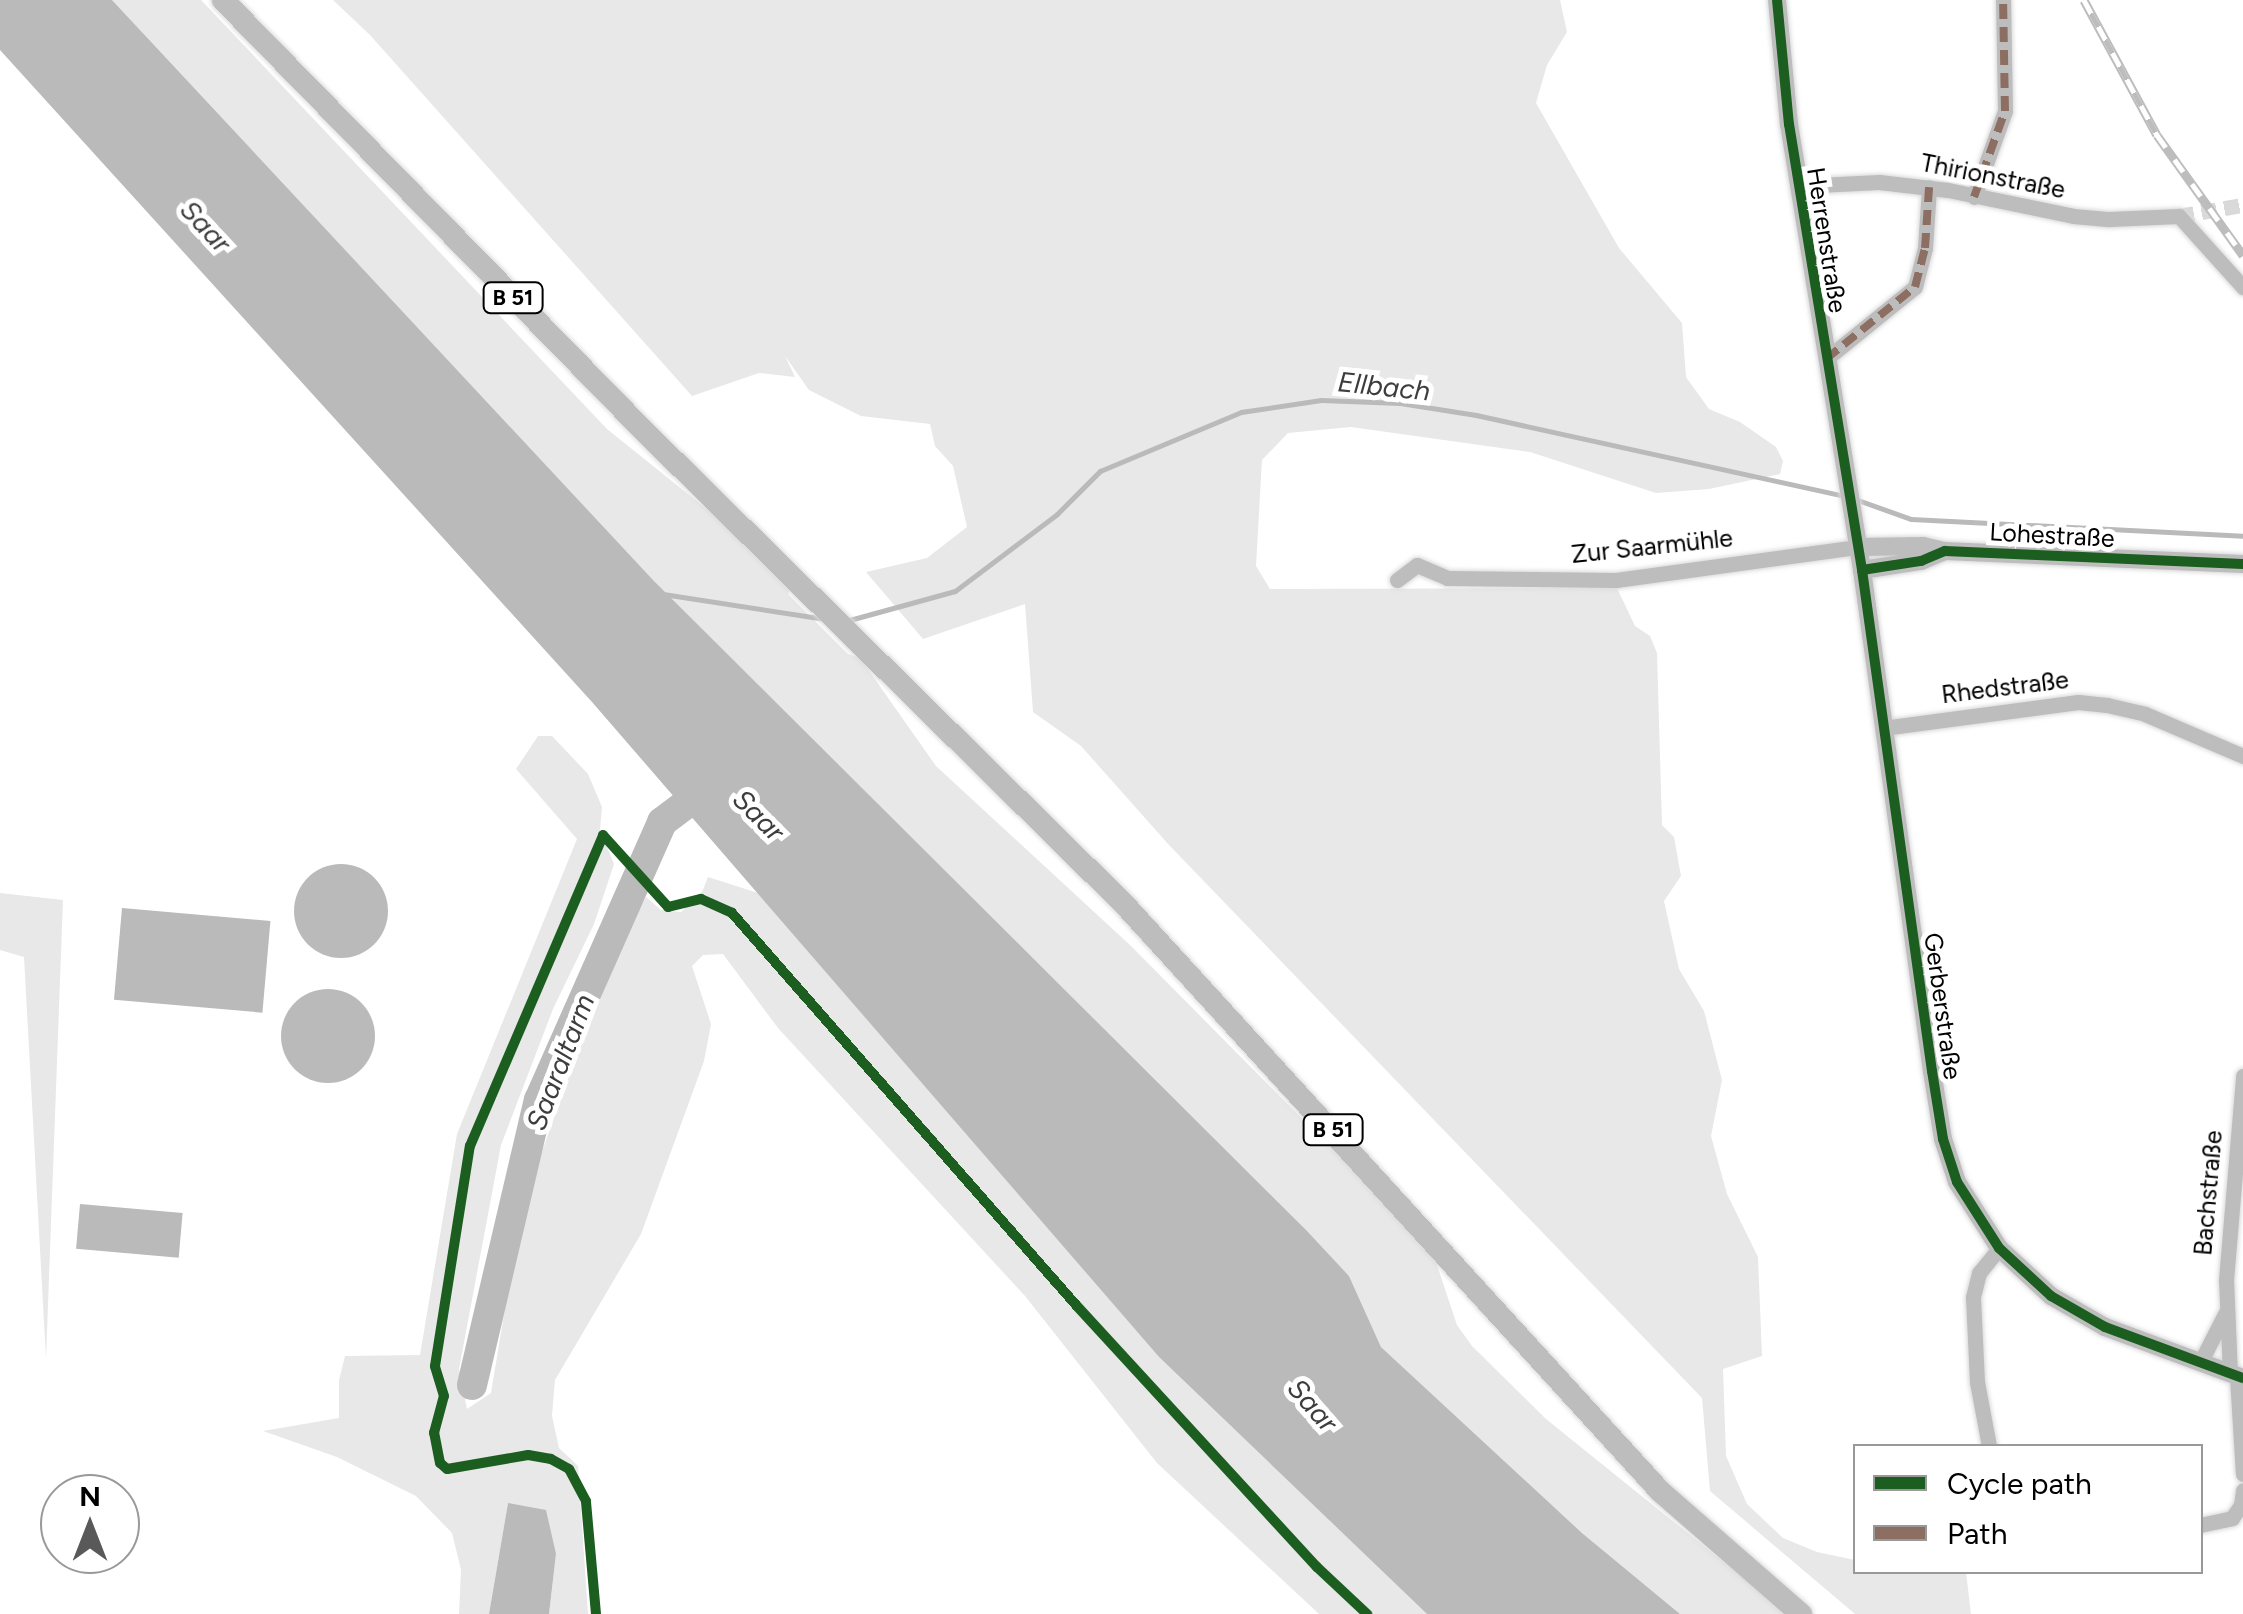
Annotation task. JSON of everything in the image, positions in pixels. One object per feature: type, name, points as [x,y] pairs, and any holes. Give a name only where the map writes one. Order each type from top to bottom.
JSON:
[{"type":"main road","name":"B 51","points":[[224,0],[806,592],[1014,792],[1164,946],[1660,1492],[1802,1614]]},
{"type":"street","name":"Herrenstraße","points":[[1777,0],[1798,186],[1848,484]]},
{"type":"street","points":[[1974,197],[2005,111],[2003,0]]},
{"type":"street","name":"Thirionstraße","points":[[1798,186],[1879,182],[1929,186],[2027,209],[2110,219],[2180,216],[2243,287]]},
{"type":"street","points":[[1826,359],[1843,350],[1914,286],[1926,248],[1929,186]]},
{"type":"street","name":"Gerberstraße","points":[[1848,484],[1943,1139],[1958,1182],[1999,1248],[2051,1296],[2074,1311],[2237,1376]]},
{"type":"street","name":"Lohestraße","points":[[1858,547],[1923,546],[1944,552],[2243,564]]},
{"type":"street","name":"Zur Saarmühle","points":[[1397,580],[1417,565],[1447,578],[1616,580],[1858,547]]},
{"type":"street","name":"Lohestraße","points":[[1862,570],[1921,561],[1944,552]]},
{"type":"street","name":"Rhedstraße","points":[[1882,728],[2078,702],[2107,704],[2145,714],[2243,756]]},
{"type":"street","name":"Bachstraße","points":[[2243,1076],[2225,1314],[2237,1376],[2243,1474]]},
{"type":"street","points":[[1989,1444],[1977,1382],[1973,1297],[1979,1273],[1999,1248]]},
{"type":"street","name":"Bachstraße","points":[[2200,1363],[2225,1314]]},
{"type":"street","points":[[2203,1524],[2232,1518],[2241,1505],[2243,1490]]},
{"type":"shaded area","points":[[112,0],[201,0],[607,429],[724,523],[791,588],[788,594],[848,654],[860,658],[936,766],[1131,946],[1334,1151],[1406,1215],[1433,1253],[1457,1325],[1472,1346],[1546,1419],[1788,1614],[1680,1614],[1582,1533],[1381,1347],[1349,1276],[654,581]]},
{"type":"shaded area","points":[[333,0],[1560,0],[1567,32],[1547,65],[1536,103],[1619,248],[1682,323],[1686,377],[1709,409],[1740,422],[1776,447],[1783,461],[1780,474],[1709,489],[1656,493],[1530,452],[1351,427],[1288,433],[1262,460],[1256,566],[1270,589],[1617,588],[1635,626],[1650,636],[1657,653],[1662,825],[1674,837],[1681,876],[1664,901],[1679,969],[1704,1011],[1722,1080],[1711,1136],[1727,1194],[1758,1257],[1762,1356],[1723,1369],[1726,1456],[1747,1504],[1783,1538],[1817,1552],[1853,1560],[1853,1574],[1966,1574],[1971,1614],[1855,1614],[1710,1491],[1702,1398],[1169,845],[1081,746],[1033,712],[1025,604],[923,639],[866,572],[927,558],[967,527],[953,466],[935,446],[930,424],[861,416],[809,390],[785,356],[795,377],[759,373],[692,396],[370,35]]},
{"type":"shaded area","points":[[538,736],[552,736],[588,774],[602,807],[600,830],[614,864],[594,924],[553,1009],[501,1145],[459,1369],[467,1409],[491,1393],[515,1248],[535,1171],[576,1056],[635,917],[646,897],[661,910],[681,912],[702,892],[708,877],[758,893],[1159,1357],[1427,1614],[1319,1614],[1157,1463],[1025,1296],[778,1028],[723,954],[703,955],[692,966],[711,1024],[704,1061],[641,1234],[555,1380],[552,1416],[559,1448],[578,1466],[588,1614],[549,1614],[556,1555],[508,1503],[489,1614],[459,1614],[461,1570],[452,1533],[416,1496],[337,1457],[263,1431],[339,1418],[339,1380],[345,1356],[420,1355],[457,1134],[577,839],[516,769]]},
{"type":"shaded area","points":[[0,893],[63,900],[46,1359],[24,957],[0,950]]},
{"type":"water","name":"Saar","points":[[0,0],[112,0],[654,581],[1306,1230],[1349,1276],[1381,1347],[1582,1533],[1680,1614],[1427,1614],[1159,1357],[592,702],[0,50]]},
{"type":"water","points":[[341,864],[359,868],[374,878],[384,893],[388,911],[384,929],[374,944],[359,954],[341,958],[323,954],[308,944],[298,929],[294,911],[298,893],[308,878],[323,868]]},
{"type":"water","points":[[122,908],[270,921],[262,1013],[114,1000]]},
{"type":"water","points":[[328,989],[346,993],[361,1003],[371,1018],[375,1036],[371,1054],[361,1069],[346,1079],[328,1083],[310,1079],[295,1069],[285,1054],[281,1036],[285,1018],[295,1003],[310,993]]},
{"type":"water","points":[[80,1204],[183,1213],[179,1258],[76,1249]]},
{"type":"water","points":[[508,1503],[546,1510],[556,1554],[549,1614],[489,1614]]},
{"type":"waterway","name":"Ellbach","points":[[846,621],[955,591],[1057,514],[1100,471],[1241,412],[1321,400],[1400,403],[1476,415],[1845,496]]},
{"type":"waterway","name":"Ellbach","points":[[1855,499],[1911,519],[2243,536]]},
{"type":"waterway","name":"Ellbach","points":[[663,594],[825,619]]},
{"type":"waterway","name":"Saaraltarm","points":[[472,1385],[539,1100],[662,822],[714,783]]},
{"type":"tunnel","points":[[2179,216],[2243,205]]},
{"type":"railway","points":[[2084,0],[2157,135],[2243,255]]},
{"type":"marked path","points":[[1974,197],[2005,111],[2003,0]]},
{"type":"marked path","points":[[1826,359],[1915,287],[1925,248],[1929,187]]},
{"type":"cycle path","points":[[1777,0],[1789,124],[1862,570],[1932,1071],[1943,1139],[1957,1182],[1999,1248],[2051,1296],[2105,1327],[2243,1378]]},
{"type":"cycle path","points":[[1862,570],[1921,561],[1945,551],[2243,564]]},
{"type":"cycle path","points":[[596,1614],[586,1501],[569,1469],[551,1459],[528,1455],[447,1469],[440,1463],[434,1433],[444,1396],[435,1366],[470,1146],[603,835],[668,907],[701,899],[732,913],[1076,1305],[1317,1567],[1367,1614]]}]
